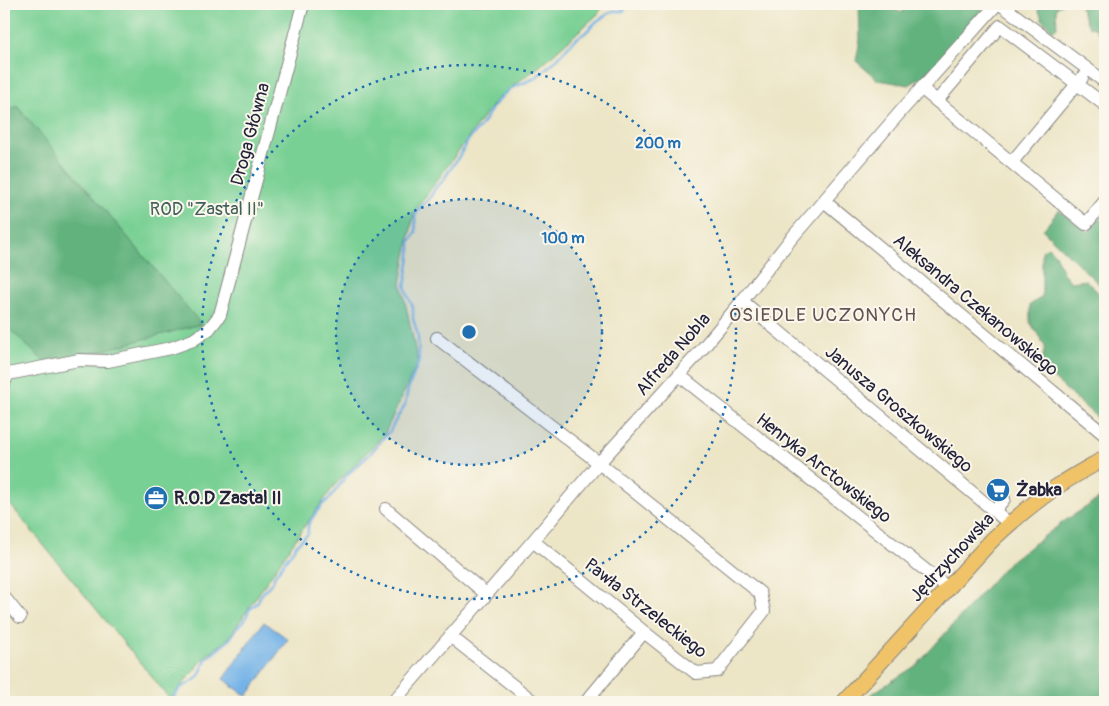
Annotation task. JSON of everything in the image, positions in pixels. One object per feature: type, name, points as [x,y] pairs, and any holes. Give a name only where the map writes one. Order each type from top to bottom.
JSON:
[{"type":"main road","name":"Jędrzychowska","points":[[844,702],[992,540],[1027,508],[1105,458]]},
{"type":"street","name":"Droga Główna","points":[[6,378],[79,360],[108,361],[171,348],[193,340],[209,328],[220,315],[303,4]]},
{"type":"street","points":[[999,4],[1105,82]]},
{"type":"street","name":"Alfreda Nobla","points":[[393,702],[598,463],[679,375],[742,301],[790,240],[922,88],[999,4]]},
{"type":"street","points":[[937,100],[1000,26],[1105,105]]},
{"type":"street","points":[[1012,162],[1089,69]]},
{"type":"street","points":[[922,88],[1086,224],[1105,201]]},
{"type":"street","name":"Aleksandra Czekanowskiego","points":[[824,201],[1105,435]]},
{"type":"street","name":"Janusza Groszkowskiego","points":[[742,301],[1010,524]]},
{"type":"street","points":[[437,338],[598,463]]},
{"type":"street","name":"Henryka Arctowskiego","points":[[679,375],[948,588]]},
{"type":"street","name":"Pawła Strzeleckiego","points":[[533,541],[696,673],[717,670],[764,610],[760,593],[598,463]]},
{"type":"street","points":[[994,511],[1004,499]]},
{"type":"street","points":[[386,508],[486,594]]},
{"type":"street","points":[[4,597],[20,617]]},
{"type":"street","points":[[586,702],[644,632]]},
{"type":"street","points":[[450,636],[534,702]]},
{"type":"green space","name":"ROD \"Zastal II\"","points":[[4,4],[604,4],[598,14],[540,66],[495,101],[414,212],[401,283],[418,362],[384,435],[335,485],[227,640],[207,655],[170,699],[4,497]]},
{"type":"green space","points":[[859,4],[886,4],[902,13],[906,4],[987,5],[927,74],[909,85],[878,80],[856,61],[860,40]]},
{"type":"green space","points":[[1036,4],[1063,4],[1056,8],[1057,27],[1053,31],[1043,21]]},
{"type":"green space","points":[[1079,4],[1105,4],[1105,43],[1095,28],[1089,27]]},
{"type":"green space","points":[[17,106],[201,324],[48,365],[4,324],[4,114]]},
{"type":"green space","points":[[1059,210],[1088,232],[1105,213],[1105,290],[1043,230]]},
{"type":"green space","points":[[1048,247],[1055,254],[1063,273],[1071,282],[1086,280],[1105,299],[1104,424],[1041,367],[1045,346],[1030,322],[1030,305],[1042,297],[1042,251]]},
{"type":"green space","points":[[1105,495],[1105,702],[859,702],[917,665],[1007,564],[1066,520]]},
{"type":"water","points":[[264,622],[288,639],[247,696],[233,688],[232,685],[223,679]]},
{"type":"waterway","points":[[171,702],[180,688],[195,680],[200,674],[206,659],[229,640],[245,620],[249,610],[257,603],[298,543],[308,534],[308,525],[315,514],[348,474],[369,455],[390,431],[405,405],[408,389],[419,361],[418,336],[413,318],[413,307],[405,286],[410,256],[410,242],[416,232],[415,217],[418,210],[441,183],[469,139],[481,126],[503,95],[512,88],[535,78],[555,61],[574,40],[585,33],[597,21],[613,11],[623,11],[626,4]]},
{"type":"place","name":"Żabka","points":[[998,490]]},
{"type":"place","name":"R.O.D Zastal II","points":[[156,498]]},
{"type":"district","name":"OSIEDLE UCZONYCH","points":[[823,314]]}]
